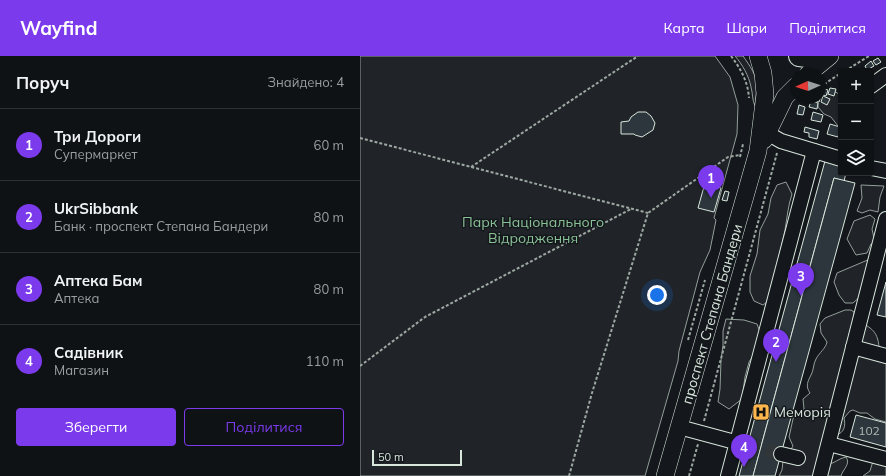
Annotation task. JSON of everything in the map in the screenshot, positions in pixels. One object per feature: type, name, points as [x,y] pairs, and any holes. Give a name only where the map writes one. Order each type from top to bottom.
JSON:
[{"type":"highway","points":[[799,56],[814,56]]},
{"type":"main road","name":"проспект Степана Бандери","points":[[665,476],[758,151],[765,94],[758,56]]},
{"type":"main road","points":[[815,68],[830,56]]},
{"type":"main road","name":"проспект Степана Бандери","points":[[758,151],[785,97],[790,92]]},
{"type":"lane","points":[[874,84],[886,75]]},
{"type":"lane","points":[[768,133],[781,141],[838,158]]},
{"type":"lane","points":[[728,476],[742,444],[814,151]]},
{"type":"lane","points":[[874,169],[886,171]]},
{"type":"lane","points":[[820,476],[886,219]]},
{"type":"lane","points":[[853,347],[886,356]]},
{"type":"lane","points":[[679,427],[742,444]]},
{"type":"lane","points":[[828,444],[886,459]]},
{"type":"lane","points":[[781,454],[798,458]]},
{"type":"path","points":[[471,167],[638,56]]},
{"type":"path","points":[[731,56],[740,68],[746,82],[749,103]]},
{"type":"path","points":[[850,68],[869,56]]},
{"type":"path","points":[[826,83],[838,76]]},
{"type":"path","points":[[360,138],[648,213]]},
{"type":"path","points":[[739,160],[744,141]]},
{"type":"path","points":[[569,476],[595,385],[648,213],[728,157],[740,155]]},
{"type":"path","points":[[689,476],[777,156]]},
{"type":"path","points":[[360,366],[425,318],[631,209]]},
{"type":"green space","name":"Парк Національного Відродження","points":[[360,56],[715,56],[730,77],[738,105],[737,134],[714,218],[716,220],[710,250],[700,272],[679,351],[678,361],[645,476],[360,476]]},
{"type":"green space","points":[[735,56],[743,56],[754,74],[756,80],[755,106],[749,79],[743,66]]},
{"type":"green space","points":[[836,92],[838,94],[838,126],[831,117],[824,114],[818,107],[818,104],[826,104],[826,94]]},
{"type":"green space","points":[[786,182],[792,194],[772,298],[763,305],[754,301],[750,292],[750,276],[757,254],[760,230],[768,214],[771,198],[777,185]]},
{"type":"green space","points":[[861,185],[884,186],[880,197],[878,212],[870,210],[862,213],[857,211],[862,198]]},
{"type":"green space","points":[[870,215],[875,219],[872,229],[875,243],[871,244],[867,253],[856,255],[847,239],[854,221]]},
{"type":"green space","points":[[870,259],[864,293],[853,303],[845,303],[839,295],[834,282],[837,273]]},
{"type":"green space","points":[[845,310],[851,310],[854,312],[854,319],[872,329],[877,337],[879,348],[886,354],[886,422],[875,419],[867,413],[860,413],[853,410],[850,411],[844,418],[844,429],[841,433],[836,435],[826,465],[846,457],[848,462],[841,476],[779,476],[782,470],[783,461],[793,446],[789,437],[793,419],[795,415],[804,409],[803,399],[810,393],[808,384],[815,361],[827,342],[821,333],[820,324],[825,318]]},
{"type":"green space","points":[[726,319],[744,320],[757,324],[760,332],[758,348],[749,362],[742,399],[729,409],[718,402],[723,331]]},
{"type":"green space","points":[[873,461],[886,462],[886,476],[863,476],[870,471]]},
{"type":"building","points":[[878,58],[881,62],[876,65],[873,61]]},
{"type":"building","points":[[871,61],[874,66],[866,68],[865,66]]},
{"type":"building","points":[[830,88],[836,89],[834,96],[828,94]]},
{"type":"building","points":[[826,97],[830,99],[827,105],[825,104]]},
{"type":"building","points":[[810,104],[818,104],[817,109],[809,107]]},
{"type":"building","points":[[799,105],[805,107],[803,115],[797,114]]},
{"type":"building","points":[[638,112],[646,112],[651,116],[655,123],[653,130],[642,137],[634,134],[621,134],[621,122],[629,121],[631,117]]},
{"type":"building","points":[[813,112],[823,115],[821,122],[811,120]]},
{"type":"building","points":[[830,124],[838,126],[838,137],[827,134]]},
{"type":"building","points":[[805,127],[819,131],[817,139],[809,137],[809,133],[804,132]]},
{"type":"building","points":[[825,161],[838,164],[838,176],[845,176],[844,181],[834,178],[753,476],[739,476]]},
{"type":"building","points":[[834,178],[855,183],[775,476],[753,476]]},
{"type":"building","points":[[705,183],[721,188],[714,212],[698,208]]},
{"type":"building","points":[[725,191],[729,192],[727,201],[722,200]]},
{"type":"building","points":[[886,282],[886,317],[877,315]]},
{"type":"building","points":[[856,415],[886,423],[886,447],[850,437]]},
{"type":"tunnel","points":[[746,445],[781,454]]},
{"type":"place","name":"Три Дороги","points":[[711,198]]},
{"type":"place","name":"Аптека Бам","points":[[801,296]]},
{"type":"place","name":"UkrSibbank","points":[[776,362]]},
{"type":"place","name":"Меморія","points":[[761,412]]},
{"type":"place","name":"Садівник","points":[[744,467]]}]
